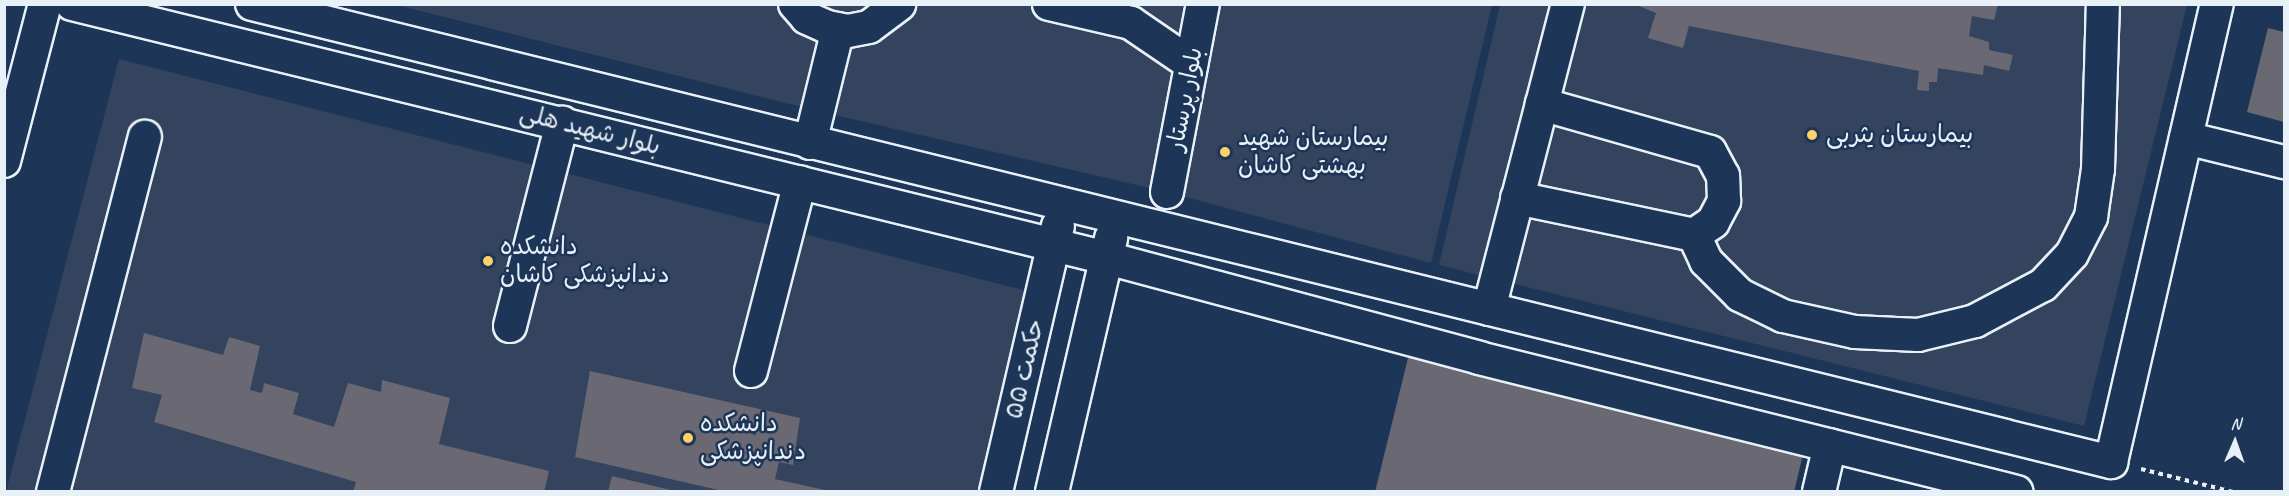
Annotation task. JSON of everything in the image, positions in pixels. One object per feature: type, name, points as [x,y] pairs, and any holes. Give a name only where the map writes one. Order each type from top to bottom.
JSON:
[{"type":"street","points":[[4,161],[45,4]]},
{"type":"street","name":"بلوار شهید هلی","points":[[72,4],[1107,258],[1479,358],[2017,492]]},
{"type":"street","name":"بلوار شهید هلی","points":[[252,4],[2111,462]]},
{"type":"street","points":[[795,4],[807,18],[838,29],[869,27],[899,4]]},
{"type":"street","points":[[1049,4],[1133,14],[1191,64]]},
{"type":"street","name":"بلوار پرستار","points":[[1167,192],[1203,4]]},
{"type":"street","points":[[1489,309],[1568,4]]},
{"type":"street","points":[[1694,235],[1706,261],[1740,295],[1783,316],[1855,332],[1917,335],[1975,321],[2043,285],[2072,254],[2091,217],[2098,169],[2103,4]]},
{"type":"street","points":[[2111,462],[2217,4]]},
{"type":"street","points":[[810,143],[838,29]]},
{"type":"street","points":[[1517,198],[1694,235],[1713,222],[1724,201],[1723,176],[1710,152],[1542,104]]},
{"type":"street","points":[[510,326],[562,123]]},
{"type":"street","points":[[53,492],[145,137]]},
{"type":"street","points":[[2186,138],[2284,162]]},
{"type":"street","points":[[751,371],[800,182]]},
{"type":"street","name":"حکمت ۵۵","points":[[996,492],[1062,204]]},
{"type":"street","points":[[1052,492],[1116,217]]},
{"type":"street","points":[[1819,492],[1830,445]]},
{"type":"path","points":[[2111,462],[2233,492]]},
{"type":"shaded area","name":"بیمارستان شهید بهشتی کاشان","points":[[397,5],[1492,5],[1431,263],[1167,192],[818,111]]},
{"type":"shaded area","name":"بیمارستان یثربی","points":[[1500,5],[2187,5],[2084,426],[1439,265]]},
{"type":"shaded area","name":"دانشکده دندانپزشکی کاشان","points":[[119,59],[1031,292],[981,491],[6,492]]},
{"type":"building","points":[[1634,4],[1998,4],[1994,20],[1972,16],[1969,36],[1989,42],[1989,50],[2013,55],[2009,71],[1984,65],[1983,75],[1938,68],[1937,82],[1929,82],[1929,91],[1917,90],[1919,71],[1689,26],[1683,48],[1648,38],[1656,13]]},
{"type":"building","points":[[2268,28],[2284,32],[2284,122],[2247,112]]},
{"type":"building","points":[[144,333],[223,355],[229,337],[260,346],[250,390],[262,393],[264,383],[299,393],[293,414],[334,427],[348,383],[381,392],[382,380],[450,398],[439,444],[549,471],[544,492],[353,492],[356,482],[154,422],[162,395],[132,388]]},
{"type":"building","points":[[1409,354],[1804,450],[1794,492],[1375,492]]},
{"type":"building","name":"دانشکده دندانپزشکی","points":[[590,371],[800,418],[793,465],[779,462],[775,479],[834,492],[727,492],[575,457]]},
{"type":"building","points":[[612,476],[675,491],[675,492],[608,492]]},
{"type":"place","name":"بیمارستان یثربی","points":[[1812,135]]},
{"type":"place","name":"بیمارستان شهید بهشتی کاشان","points":[[1225,152]]},
{"type":"place","name":"دانشکده دندانپزشکی کاشان","points":[[488,261]]},
{"type":"place","name":"دانشکده دندانپزشکی","points":[[688,438]]}]
